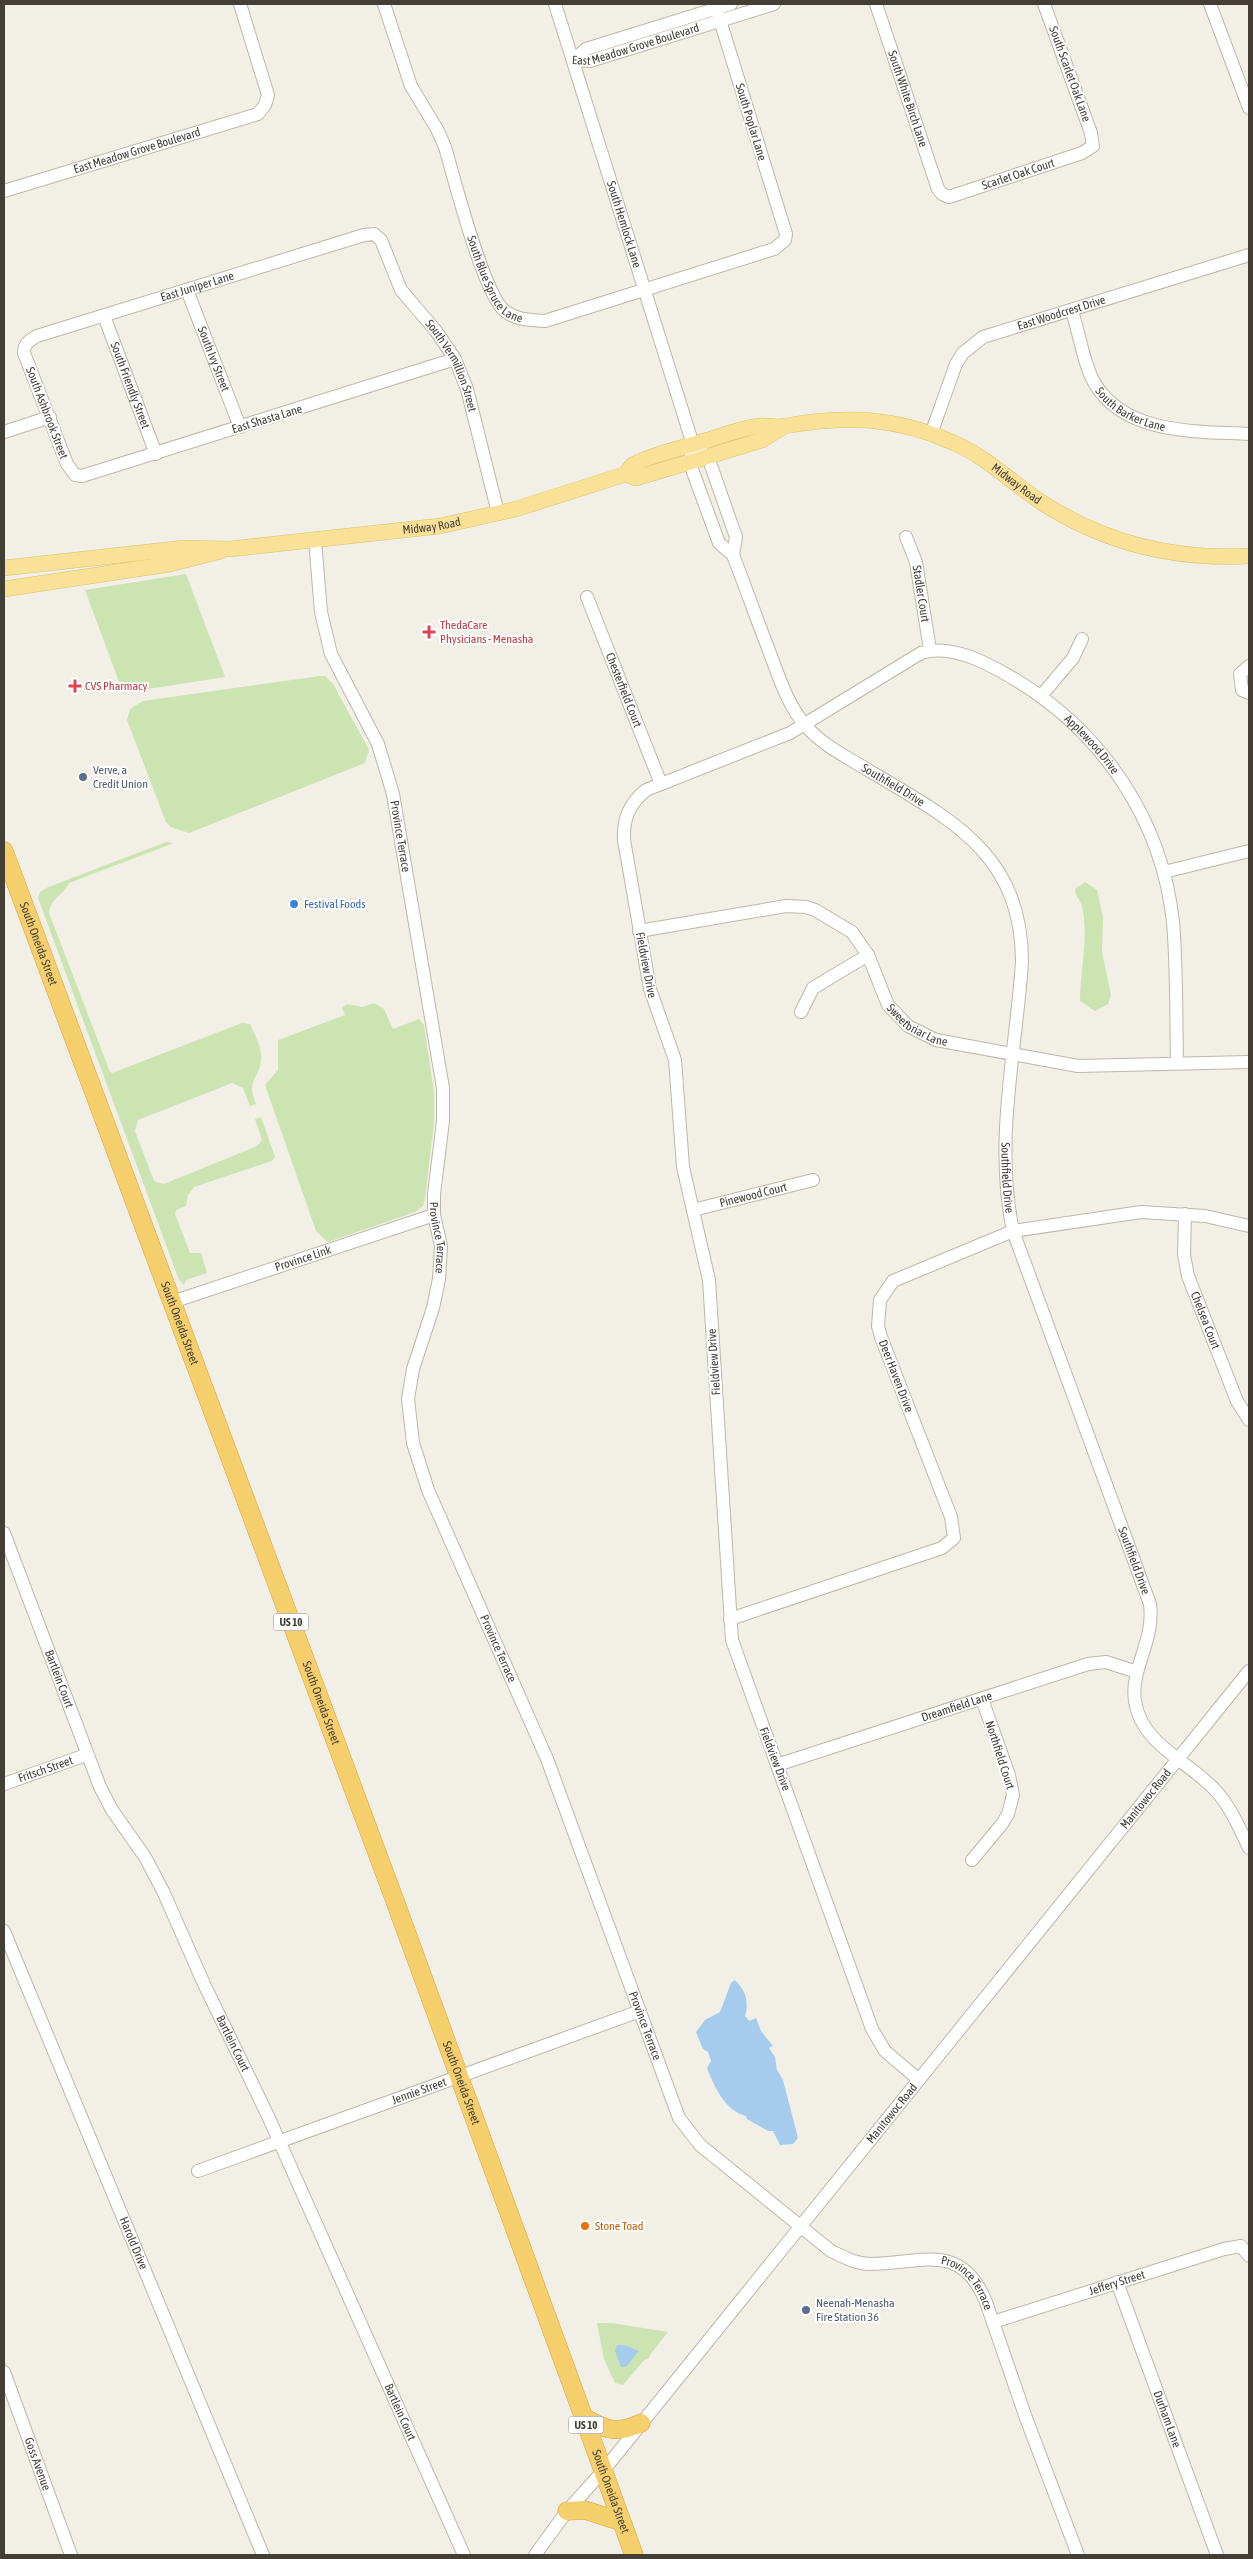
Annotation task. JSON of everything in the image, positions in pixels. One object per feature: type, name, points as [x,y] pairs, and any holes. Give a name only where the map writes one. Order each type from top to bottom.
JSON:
[{"type":"highway","name":"South Oneida Street","points":[[4,851],[634,2555]]},
{"type":"highway","points":[[583,2417],[605,2429],[612,2430],[641,2424]]},
{"type":"highway","points":[[567,2511],[585,2510],[622,2522]]},
{"type":"main road","name":"Midway Road","points":[[4,568],[190,547],[230,548],[421,529],[498,513],[626,474],[633,465],[759,426],[783,427],[823,420],[856,419],[916,428],[973,453],[1062,515],[1115,539],[1166,552],[1195,556],[1249,556]]},
{"type":"main road","name":"Midway Road","points":[[626,474],[636,478],[708,457],[762,440],[783,427]]},
{"type":"main road","name":"Midway Road","points":[[4,589],[175,563],[230,548]]},
{"type":"street","name":"East Meadow Grove Boulevard","points":[[4,191],[257,115],[265,106],[268,92],[240,4]]},
{"type":"street","name":"South Blue Spruce Lane","points":[[384,4],[411,86],[438,129],[486,284],[503,310],[517,318],[545,321],[774,249],[785,240]]},
{"type":"street","name":"South Hemlock Lane","points":[[555,4],[646,289],[693,445]]},
{"type":"street","name":"East Meadow Grove Boulevard","points":[[717,11],[731,4]]},
{"type":"street","name":"East Meadow Grove Boulevard","points":[[573,60],[586,49],[717,11],[774,4]]},
{"type":"street","name":"South White Birch Lane","points":[[876,4],[931,170],[942,194]]},
{"type":"street","name":"South Scarlet Oak Lane","points":[[1044,4],[1091,133],[1093,146]]},
{"type":"street","points":[[1210,4],[1249,106]]},
{"type":"street","name":"South Poplar Lane","points":[[717,11],[786,234],[785,240]]},
{"type":"street","name":"Scarlet Oak Court","points":[[942,194],[949,197],[956,195],[1082,153],[1093,146]]},
{"type":"street","name":"East Juniper Lane","points":[[24,346],[37,336],[374,234]]},
{"type":"street","name":"South Vermillion Street","points":[[374,234],[381,240],[401,290],[436,331],[455,359],[467,389],[498,513]]},
{"type":"street","name":"East Woodcrest Drive","points":[[931,434],[956,364],[971,345],[997,332],[1072,311],[1249,255]]},
{"type":"street","name":"South Ivy Street","points":[[187,290],[240,427]]},
{"type":"street","name":"South Barker Lane","points":[[1072,311],[1095,384],[1124,413],[1161,426],[1249,434]]},
{"type":"street","name":"South Friendly Street","points":[[104,316],[156,454]]},
{"type":"street","name":"South Ashbrook Street","points":[[24,346],[28,363],[67,464],[71,471],[78,476]]},
{"type":"street","name":"East Shasta Lane","points":[[78,476],[93,474],[455,359]]},
{"type":"street","points":[[4,432],[50,417]]},
{"type":"street","points":[[693,445],[708,457]]},
{"type":"street","name":"Southfield Drive","points":[[693,445],[690,462],[719,543],[733,555],[780,678],[804,725],[826,744],[959,826],[985,852],[1000,874],[1017,915],[1022,948],[1018,1013],[1004,1154],[1007,1200],[1013,1231],[1150,1604],[1151,1629],[1134,1687],[1136,1711],[1148,1732],[1218,1793],[1249,1848]]},
{"type":"street","name":"Southfield Drive","points":[[708,457],[736,537],[733,555]]},
{"type":"street","name":"Stadler Court","points":[[906,537],[916,562],[930,650]]},
{"type":"street","name":"Province Terrace","points":[[315,540],[321,612],[327,640],[342,678],[378,744],[388,775],[424,968],[443,1088],[443,1121],[436,1168],[434,1215],[441,1246],[439,1279],[433,1308],[409,1386],[408,1414],[413,1443],[444,1527],[546,1759],[679,2118],[685,2128],[700,2145],[831,2251],[861,2263],[927,2258],[951,2263],[964,2270],[980,2288],[1078,2555]]},
{"type":"street","name":"Chesterfield Court","points":[[587,597],[661,784]]},
{"type":"street","points":[[1041,696],[1073,658],[1082,639]]},
{"type":"street","name":"Applewood Drive","points":[[930,650],[941,649],[973,659],[1010,677],[1041,696],[1089,738],[1116,771],[1143,817],[1164,872],[1173,930],[1177,1063]]},
{"type":"street","points":[[804,725],[910,659],[930,650]]},
{"type":"street","points":[[1249,666],[1240,674],[1239,682],[1242,690],[1249,692]]},
{"type":"street","name":"Fieldview Drive","points":[[804,725],[776,739],[661,784],[637,798],[629,808],[623,829],[650,989],[676,1068],[680,1147],[708,1280],[730,1620],[736,1653],[872,2028],[885,2051],[918,2080]]},
{"type":"street","points":[[1164,872],[1249,851]]},
{"type":"street","name":"Sweetbriar Lane","points":[[639,931],[778,907],[797,906],[815,910],[852,932],[868,955],[884,998],[908,1026],[936,1040],[1078,1066],[1249,1062]]},
{"type":"street","points":[[801,1012],[813,988],[868,955]]},
{"type":"street","name":"Pinewood Court","points":[[693,1210],[813,1180]]},
{"type":"street","name":"Deer Haven Drive","points":[[730,1620],[942,1548],[952,1541],[955,1531],[951,1517],[878,1326],[880,1300],[892,1281],[903,1274],[1013,1231],[1126,1213],[1185,1214],[1214,1217],[1249,1226]]},
{"type":"street","name":"Chelsea Court","points":[[1185,1214],[1184,1255],[1188,1276],[1237,1401],[1249,1420]]},
{"type":"street","name":"Province Link","points":[[172,1302],[434,1215]]},
{"type":"street","name":"Bartlein Court","points":[[4,1533],[86,1755],[100,1787],[112,1810],[154,1872],[196,1967],[234,2042],[279,2141],[464,2555]]},
{"type":"street","name":"Dreamfield Lane","points":[[777,1765],[1098,1662],[1115,1664],[1138,1672]]},
{"type":"street","name":"Manitowoc Road","points":[[535,2555],[567,2511],[603,2471],[1249,1672]]},
{"type":"street","name":"Northfield Court","points":[[972,1860],[1002,1824],[1008,1814],[1013,1795],[1009,1775],[982,1699]]},
{"type":"street","name":"Fritsch Street","points":[[4,1784],[86,1755]]},
{"type":"street","name":"Harold Drive","points":[[4,1931],[263,2555]]},
{"type":"street","name":"Jennie Street","points":[[198,2170],[640,2011]]},
{"type":"street","name":"Jeffery Street","points":[[993,2322],[1224,2249],[1245,2251]]},
{"type":"street","name":"Durham Lane","points":[[1117,2282],[1217,2555]]},
{"type":"street","name":"Goss Avenue","points":[[4,2372],[71,2555]]},
{"type":"green space","points":[[186,574],[225,677],[129,692],[122,690],[85,590]]},
{"type":"green space","points":[[325,676],[333,684],[367,746],[369,750],[365,763],[189,833],[171,827],[166,822],[127,720],[130,709],[143,701]]},
{"type":"green space","points":[[166,842],[174,843],[69,883],[52,903],[49,913],[110,1072],[112,1073],[242,1023],[250,1024],[258,1043],[261,1062],[252,1085],[256,1104],[250,1106],[243,1088],[232,1083],[138,1120],[135,1131],[154,1181],[164,1184],[257,1146],[262,1140],[255,1119],[261,1117],[275,1157],[272,1161],[194,1187],[188,1195],[186,1206],[176,1210],[175,1214],[190,1253],[201,1253],[207,1273],[186,1280],[184,1285],[179,1280],[38,898],[40,892],[46,888]]},
{"type":"green space","points":[[1085,882],[1097,890],[1103,917],[1102,952],[1111,995],[1108,1004],[1095,1011],[1080,1001],[1085,929],[1081,905],[1075,889]]},
{"type":"green space","points":[[374,1003],[384,1009],[393,1029],[419,1019],[424,1025],[434,1093],[434,1122],[425,1199],[423,1206],[415,1212],[328,1242],[316,1231],[265,1085],[278,1070],[278,1040],[345,1015],[342,1008],[347,1004],[362,1007]]},
{"type":"green space","points":[[597,2323],[612,2323],[668,2332],[649,2358],[644,2360],[623,2385],[615,2383],[604,2359]]},
{"type":"water","points":[[735,1980],[742,1988],[746,1997],[745,2016],[749,2021],[756,2018],[761,2031],[773,2046],[769,2048],[775,2057],[777,2070],[783,2080],[798,2138],[793,2144],[780,2145],[773,2131],[768,2131],[732,2109],[721,2097],[707,2068],[711,2061],[708,2052],[703,2049],[696,2032],[705,2020],[720,2012],[731,1983]]},
{"type":"water","points":[[617,2345],[624,2345],[639,2351],[626,2367],[621,2367],[615,2351]]},
{"type":"place","name":"ThedaCare Physicians - Menasha","points":[[429,632]]},
{"type":"place","name":"CVS Pharmacy","points":[[75,686]]},
{"type":"place","name":"Verve, a Credit Union","points":[[83,777]]},
{"type":"place","name":"Festival Foods","points":[[294,904]]},
{"type":"place","name":"Stone Toad","points":[[585,2226]]},
{"type":"place","name":"Neenah-Menasha Fire Station 36","points":[[806,2310]]}]
